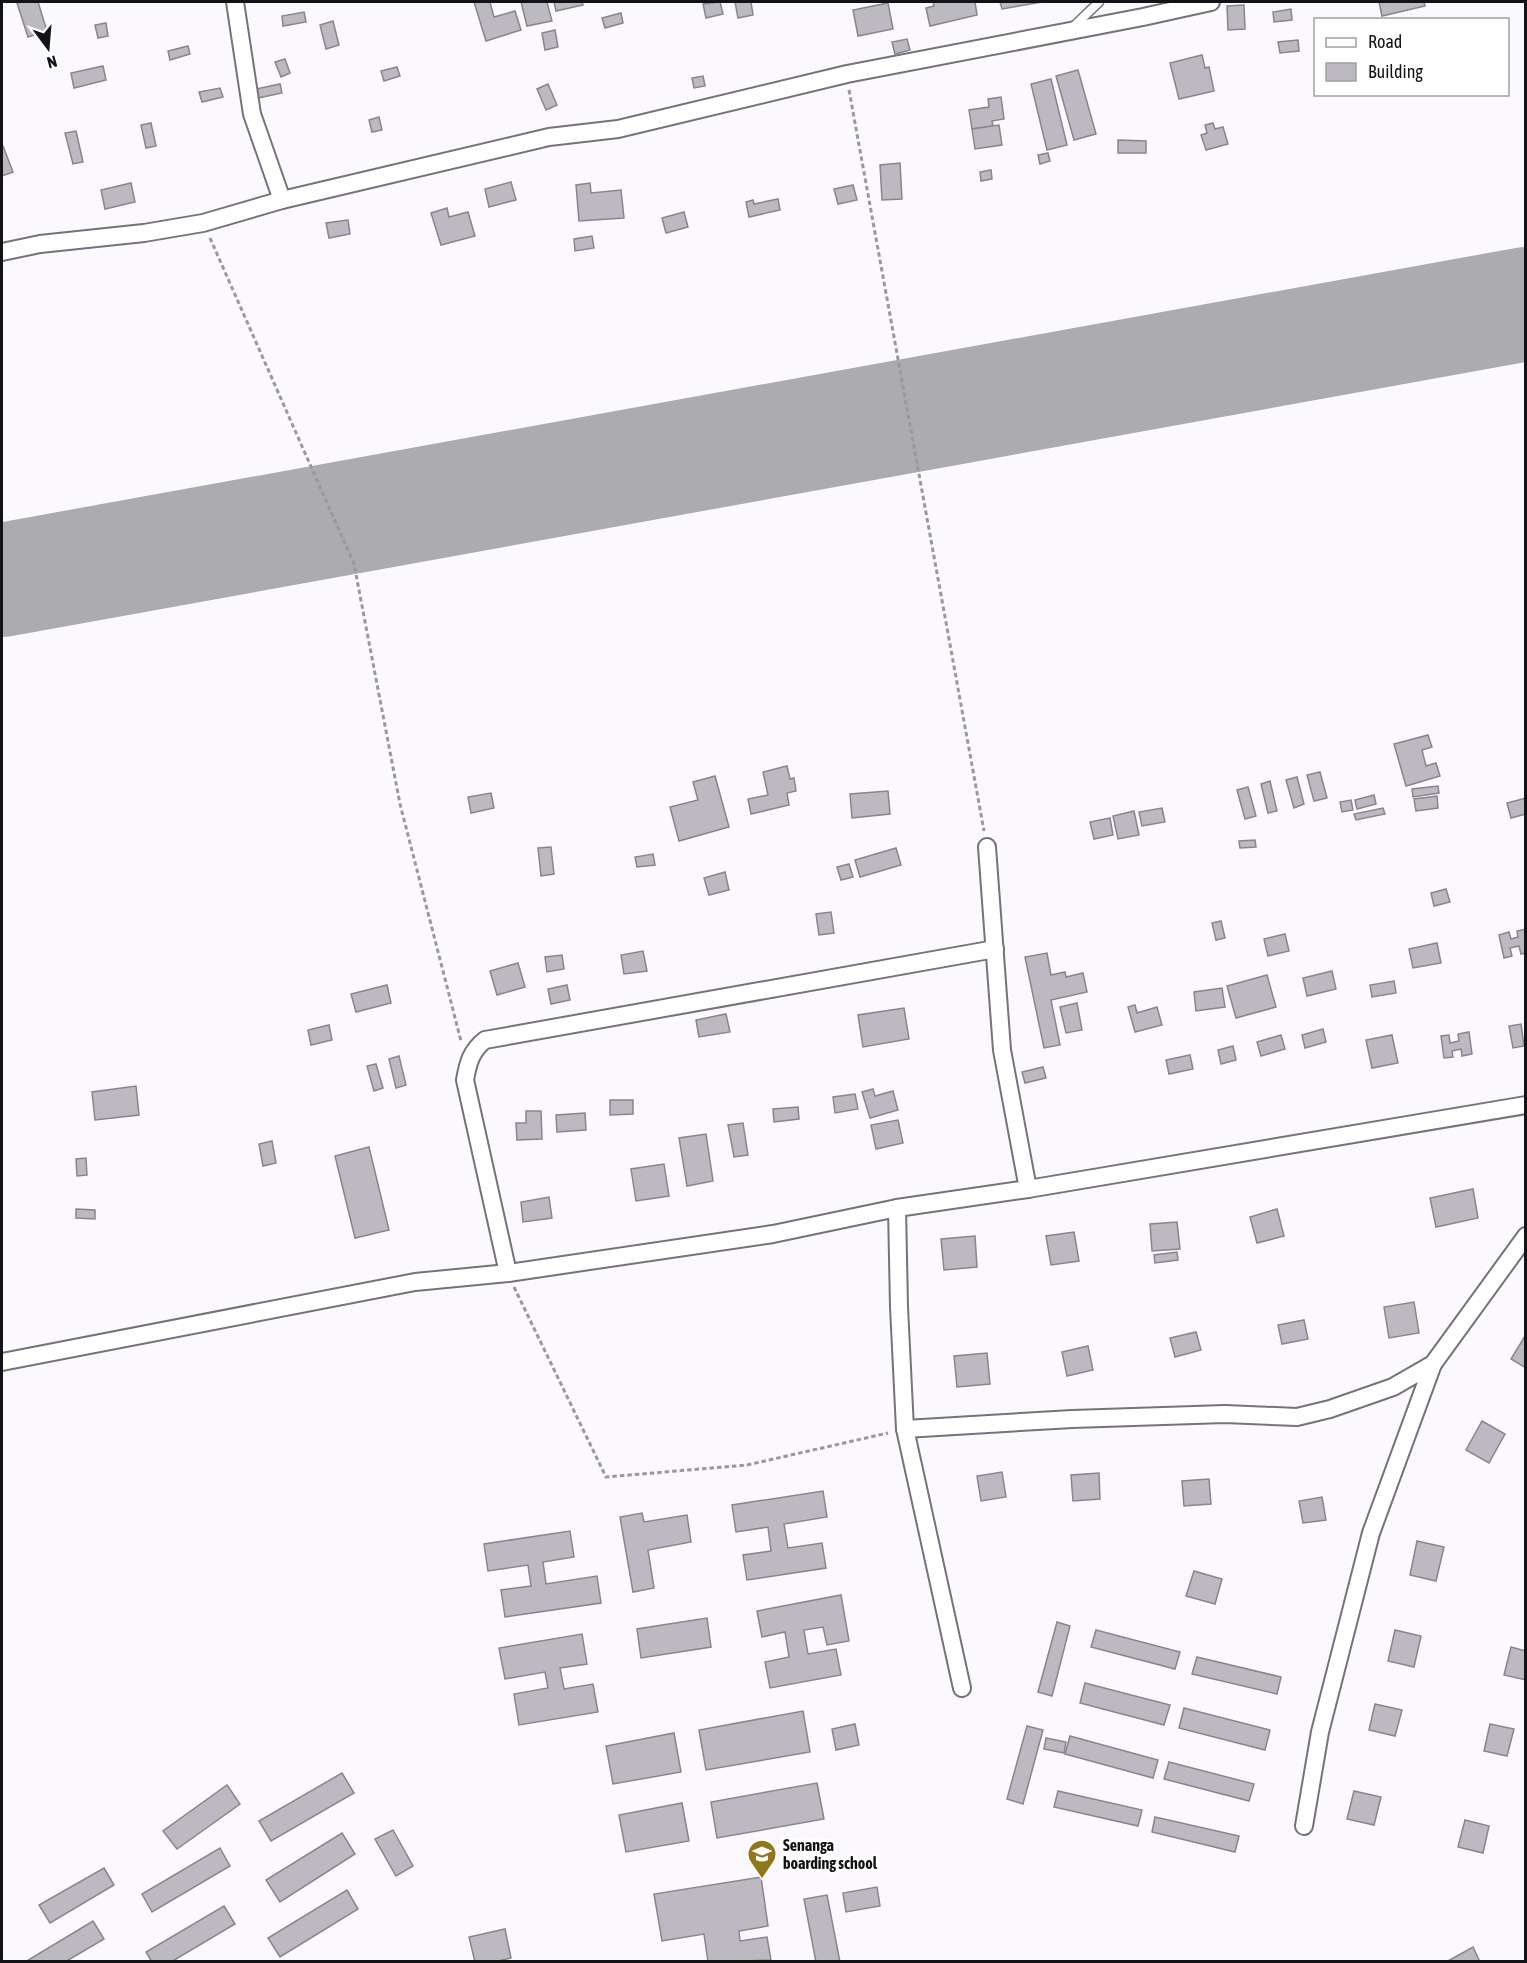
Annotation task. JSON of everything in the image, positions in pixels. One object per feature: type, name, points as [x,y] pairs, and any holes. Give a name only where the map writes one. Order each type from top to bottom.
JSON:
[{"type":"street","points":[[235,2],[252,114],[282,200]]},
{"type":"street","points":[[2,252],[40,244],[144,233],[203,223],[282,200],[549,137],[618,129],[847,74],[1211,2]]},
{"type":"street","points":[[987,847],[1002,1050],[1028,1189]]},
{"type":"street","points":[[508,1273],[470,1111],[465,1080],[468,1064],[476,1047],[485,1040],[995,949]]},
{"type":"street","points":[[2,1362],[415,1282],[508,1273],[773,1234],[897,1208],[1028,1189],[1526,1105]]},
{"type":"street","points":[[897,1208],[905,1429],[962,1688]]},
{"type":"street","points":[[1304,1826],[1320,1732],[1371,1533],[1433,1364],[1526,1236]]},
{"type":"street","points":[[905,1429],[1072,1419],[1213,1414],[1297,1416],[1394,1387],[1433,1364]]},
{"type":"lane","points":[[1070,31],[1099,2]]},
{"type":"path","points":[[847,74],[987,847]]},
{"type":"path","points":[[203,223],[354,564],[400,804],[468,1064]]},
{"type":"path","points":[[508,1273],[606,1477],[747,1465],[905,1429]]},
{"type":"building","points":[[38,2],[47,31],[28,37],[17,3]]},
{"type":"building","points":[[474,2],[490,2],[494,17],[515,11],[521,30],[486,41]]},
{"type":"building","points":[[521,2],[547,2],[552,21],[527,26]]},
{"type":"building","points":[[554,2],[582,2],[583,5],[556,11]]},
{"type":"building","points":[[720,2],[723,14],[706,18],[703,4]]},
{"type":"building","points":[[735,2],[751,2],[753,15],[738,18]]},
{"type":"building","points":[[933,2],[975,2],[977,15],[930,26],[926,8],[934,6]]},
{"type":"building","points":[[1000,2],[1042,2],[1002,9]]},
{"type":"building","points":[[1379,2],[1424,2],[1425,6],[1382,16]]},
{"type":"building","points":[[888,3],[893,29],[858,36],[853,10]]},
{"type":"building","points":[[1244,5],[1245,29],[1228,30],[1227,6]]},
{"type":"building","points":[[1291,9],[1292,20],[1274,22],[1273,12]]},
{"type":"building","points":[[304,12],[306,22],[283,26],[282,16]]},
{"type":"building","points":[[621,13],[623,23],[605,28],[602,18]]},
{"type":"building","points":[[333,21],[339,45],[326,49],[320,25]]},
{"type":"building","points":[[106,23],[108,36],[98,38],[95,25]]},
{"type":"building","points":[[555,30],[558,47],[545,50],[542,33]]},
{"type":"building","points":[[907,39],[910,50],[895,54],[892,42]]},
{"type":"building","points":[[1298,40],[1299,51],[1280,53],[1278,42]]},
{"type":"building","points":[[188,46],[190,54],[170,60],[168,51]]},
{"type":"building","points":[[1202,55],[1205,68],[1209,67],[1214,91],[1179,99],[1170,63]]},
{"type":"building","points":[[285,59],[290,73],[281,77],[275,62]]},
{"type":"building","points":[[103,66],[106,80],[74,88],[71,73]]},
{"type":"building","points":[[397,67],[400,76],[384,81],[381,71]]},
{"type":"building","points":[[1078,70],[1096,134],[1074,140],[1056,76]]},
{"type":"building","points":[[703,76],[705,86],[694,88],[692,78]]},
{"type":"building","points":[[1051,79],[1067,145],[1047,150],[1031,84]]},
{"type":"building","points":[[280,84],[282,93],[258,98],[256,89]]},
{"type":"building","points":[[548,84],[557,105],[546,110],[537,89]]},
{"type":"building","points":[[220,88],[223,97],[202,102],[199,92]]},
{"type":"building","points":[[1001,97],[1004,119],[992,121],[993,126],[972,129],[969,110],[989,107],[988,99]]},
{"type":"building","points":[[379,117],[382,130],[372,132],[369,120]]},
{"type":"building","points":[[151,123],[156,146],[146,148],[141,125]]},
{"type":"building","points":[[1213,123],[1215,129],[1223,127],[1228,144],[1206,150],[1201,135],[1207,133],[1205,125]]},
{"type":"building","points":[[999,125],[1002,145],[975,149],[972,129]]},
{"type":"building","points":[[76,131],[83,162],[73,164],[65,133]]},
{"type":"building","points":[[1118,140],[1146,141],[1146,153],[1118,153]]},
{"type":"building","points":[[2,147],[13,172],[2,176]]},
{"type":"building","points":[[1048,153],[1050,161],[1040,164],[1038,155]]},
{"type":"building","points":[[900,163],[902,199],[882,200],[880,165]]},
{"type":"building","points":[[991,170],[992,179],[981,181],[980,172]]},
{"type":"building","points":[[511,182],[516,200],[489,207],[485,189]]},
{"type":"building","points":[[131,183],[135,202],[105,209],[101,190]]},
{"type":"building","points":[[590,183],[591,193],[621,190],[624,218],[579,221],[576,185]]},
{"type":"building","points":[[853,185],[857,200],[838,204],[834,189]]},
{"type":"building","points":[[778,199],[780,210],[749,217],[746,202],[753,200],[754,204]]},
{"type":"building","points":[[447,208],[449,217],[468,212],[475,236],[441,245],[431,213]]},
{"type":"building","points":[[684,212],[688,227],[666,233],[662,218]]},
{"type":"building","points":[[348,220],[350,234],[329,238],[326,223]]},
{"type":"building","points":[[592,236],[594,248],[575,251],[574,239]]},
{"type":"building","points":[[1428,735],[1432,747],[1422,750],[1426,766],[1436,763],[1440,776],[1406,786],[1394,744]]},
{"type":"building","points":[[787,766],[790,779],[794,778],[796,791],[787,793],[789,805],[751,814],[748,799],[768,795],[763,772]]},
{"type":"building","points":[[1320,772],[1327,798],[1314,801],[1307,775]]},
{"type":"building","points":[[715,776],[729,827],[679,841],[670,807],[698,800],[693,782]]},
{"type":"building","points":[[1297,777],[1304,804],[1294,808],[1286,780]]},
{"type":"building","points":[[1270,781],[1277,811],[1268,813],[1261,784]]},
{"type":"building","points":[[1438,786],[1439,793],[1413,797],[1412,789]]},
{"type":"building","points":[[1248,787],[1256,816],[1245,819],[1237,790]]},
{"type":"building","points":[[888,791],[890,814],[852,818],[850,794]]},
{"type":"building","points":[[491,793],[494,808],[471,813],[468,797]]},
{"type":"building","points":[[1374,795],[1376,804],[1357,809],[1355,800]]},
{"type":"building","points":[[1437,796],[1438,808],[1416,811],[1414,799]]},
{"type":"building","points":[[1526,798],[1526,814],[1511,818],[1507,803]]},
{"type":"building","points":[[1351,800],[1353,810],[1342,812],[1340,802]]},
{"type":"building","points":[[1162,808],[1165,822],[1142,826],[1139,812]]},
{"type":"building","points":[[1383,808],[1385,814],[1356,820],[1354,814]]},
{"type":"building","points":[[1134,811],[1139,835],[1118,839],[1113,816]]},
{"type":"building","points":[[1110,818],[1113,835],[1094,839],[1090,822]]},
{"type":"building","points":[[1255,840],[1256,847],[1240,848],[1239,841]]},
{"type":"building","points":[[551,847],[554,874],[541,876],[538,848]]},
{"type":"building","points":[[896,848],[901,865],[860,877],[855,860]]},
{"type":"building","points":[[653,854],[655,865],[637,867],[635,857]]},
{"type":"building","points":[[849,864],[853,877],[841,880],[837,867]]},
{"type":"building","points":[[725,872],[729,890],[709,895],[704,878]]},
{"type":"building","points":[[1446,889],[1450,902],[1434,906],[1431,893]]},
{"type":"building","points":[[831,912],[834,933],[819,935],[816,914]]},
{"type":"building","points":[[1221,921],[1225,938],[1216,940],[1212,923]]},
{"type":"building","points":[[1526,929],[1526,953],[1521,954],[1519,946],[1510,948],[1512,956],[1504,958],[1499,935],[1509,932],[1511,939],[1518,937],[1517,931]]},
{"type":"building","points":[[1285,934],[1289,951],[1268,956],[1264,939]]},
{"type":"building","points":[[1437,943],[1441,963],[1413,968],[1409,949]]},
{"type":"building","points":[[643,951],[647,971],[624,974],[621,955]]},
{"type":"building","points":[[1047,953],[1051,975],[1065,972],[1066,977],[1083,973],[1087,992],[1051,1000],[1060,1045],[1044,1048],[1025,957]]},
{"type":"building","points":[[562,955],[564,969],[547,972],[545,957]]},
{"type":"building","points":[[518,963],[525,987],[497,995],[490,971]]},
{"type":"building","points":[[1332,971],[1336,989],[1307,996],[1303,978]]},
{"type":"building","points":[[1267,975],[1276,1007],[1236,1018],[1227,986]]},
{"type":"building","points":[[1394,981],[1396,993],[1372,997],[1370,985]]},
{"type":"building","points":[[387,985],[391,1003],[356,1012],[351,994]]},
{"type":"building","points":[[567,985],[570,1000],[551,1004],[548,989]]},
{"type":"building","points":[[1222,988],[1225,1007],[1196,1011],[1194,992]]},
{"type":"building","points":[[1077,1003],[1082,1030],[1066,1033],[1060,1007]]},
{"type":"building","points":[[1135,1005],[1137,1013],[1157,1007],[1162,1025],[1135,1032],[1128,1007]]},
{"type":"building","points":[[904,1008],[909,1039],[863,1047],[858,1015]]},
{"type":"building","points":[[726,1014],[730,1032],[699,1037],[696,1020]]},
{"type":"building","points":[[1521,1024],[1524,1046],[1513,1048],[1509,1026]]},
{"type":"building","points":[[329,1025],[332,1040],[311,1045],[308,1030]]},
{"type":"building","points":[[1323,1029],[1326,1042],[1305,1048],[1302,1035]]},
{"type":"building","points":[[1469,1032],[1472,1054],[1462,1056],[1461,1049],[1452,1051],[1453,1057],[1444,1058],[1441,1036],[1449,1035],[1450,1043],[1459,1041],[1458,1034]]},
{"type":"building","points":[[1281,1035],[1285,1049],[1261,1056],[1257,1042]]},
{"type":"building","points":[[1392,1035],[1398,1063],[1372,1068],[1366,1040]]},
{"type":"building","points":[[1233,1046],[1236,1060],[1221,1064],[1218,1050]]},
{"type":"building","points":[[1190,1055],[1193,1069],[1169,1074],[1166,1060]]},
{"type":"building","points":[[399,1056],[406,1085],[396,1088],[389,1059]]},
{"type":"building","points":[[376,1064],[383,1088],[374,1091],[367,1066]]},
{"type":"building","points":[[1043,1067],[1046,1078],[1025,1083],[1022,1072]]},
{"type":"building","points":[[136,1086],[139,1115],[95,1120],[92,1092]]},
{"type":"building","points":[[873,1089],[875,1096],[893,1091],[898,1110],[870,1118],[862,1092]]},
{"type":"building","points":[[855,1094],[858,1109],[835,1113],[833,1097]]},
{"type":"building","points":[[610,1100],[633,1100],[633,1114],[610,1115]]},
{"type":"building","points":[[798,1107],[799,1119],[774,1122],[773,1109]]},
{"type":"building","points":[[526,1111],[541,1111],[542,1139],[517,1140],[516,1123],[526,1123]]},
{"type":"building","points":[[585,1113],[586,1130],[557,1132],[556,1115]]},
{"type":"building","points":[[898,1120],[903,1143],[876,1149],[871,1125]]},
{"type":"building","points":[[743,1123],[748,1155],[734,1157],[728,1125]]},
{"type":"building","points":[[706,1134],[713,1181],[687,1186],[679,1138]]},
{"type":"building","points":[[272,1141],[276,1163],[263,1166],[259,1144]]},
{"type":"building","points":[[369,1147],[389,1230],[355,1238],[335,1156]]},
{"type":"building","points":[[86,1158],[87,1175],[77,1176],[76,1159]]},
{"type":"building","points":[[664,1164],[669,1196],[636,1201],[631,1169]]},
{"type":"building","points":[[1473,1189],[1478,1218],[1436,1227],[1430,1198]]},
{"type":"building","points":[[549,1197],[552,1218],[523,1222],[521,1202]]},
{"type":"building","points":[[76,1209],[95,1210],[95,1219],[76,1218]]},
{"type":"building","points":[[1277,1209],[1284,1236],[1257,1243],[1250,1217]]},
{"type":"building","points":[[1177,1222],[1180,1249],[1152,1251],[1150,1224]]},
{"type":"building","points":[[1074,1232],[1079,1261],[1051,1265],[1046,1236]]},
{"type":"building","points":[[975,1236],[977,1267],[944,1270],[941,1239]]},
{"type":"building","points":[[1177,1252],[1178,1260],[1155,1263],[1154,1255]]},
{"type":"building","points":[[1414,1302],[1419,1333],[1389,1338],[1384,1307]]},
{"type":"building","points":[[1304,1320],[1308,1339],[1282,1344],[1278,1325]]},
{"type":"building","points":[[1196,1332],[1201,1350],[1175,1357],[1170,1338]]},
{"type":"building","points":[[1526,1336],[1526,1368],[1511,1359]]},
{"type":"building","points":[[1088,1346],[1093,1370],[1067,1376],[1062,1352]]},
{"type":"building","points":[[987,1353],[990,1384],[957,1387],[954,1356]]},
{"type":"building","points":[[1482,1421],[1505,1434],[1489,1463],[1466,1450]]},
{"type":"building","points":[[1002,1472],[1006,1497],[981,1501],[977,1476]]},
{"type":"building","points":[[1099,1473],[1100,1499],[1073,1501],[1071,1475]]},
{"type":"building","points":[[1209,1479],[1211,1504],[1184,1506],[1182,1481]]},
{"type":"building","points":[[823,1491],[827,1517],[784,1524],[788,1548],[822,1543],[826,1568],[747,1580],[743,1555],[771,1551],[768,1527],[736,1532],[732,1505]]},
{"type":"building","points":[[1322,1497],[1326,1520],[1303,1523],[1299,1501]]},
{"type":"building","points":[[642,1513],[644,1522],[687,1515],[691,1542],[648,1550],[654,1588],[633,1592],[620,1517]]},
{"type":"building","points":[[570,1531],[574,1557],[543,1562],[546,1584],[597,1576],[601,1603],[505,1617],[501,1590],[531,1586],[528,1565],[488,1571],[484,1544]]},
{"type":"building","points":[[1417,1541],[1444,1547],[1436,1581],[1410,1575]]},
{"type":"building","points":[[1194,1571],[1222,1579],[1215,1604],[1186,1596]]},
{"type":"building","points":[[841,1595],[849,1641],[827,1645],[823,1627],[804,1630],[808,1654],[836,1649],[841,1675],[770,1688],[765,1662],[789,1657],[785,1632],[762,1637],[757,1611]]},
{"type":"building","points":[[707,1618],[711,1647],[641,1658],[637,1629]]},
{"type":"building","points":[[1057,1622],[1070,1626],[1052,1696],[1038,1692]]},
{"type":"building","points":[[1096,1630],[1180,1652],[1175,1669],[1091,1647]]},
{"type":"building","points":[[1395,1630],[1421,1636],[1414,1667],[1388,1661]]},
{"type":"building","points":[[582,1634],[587,1664],[560,1668],[564,1689],[593,1684],[598,1712],[519,1725],[514,1694],[548,1688],[545,1672],[505,1679],[499,1648]]},
{"type":"building","points":[[1511,1647],[1526,1651],[1526,1680],[1504,1675]]},
{"type":"building","points":[[1197,1657],[1281,1677],[1277,1694],[1192,1674]]},
{"type":"building","points":[[1085,1683],[1170,1705],[1164,1725],[1080,1703]]},
{"type":"building","points":[[1375,1704],[1402,1710],[1395,1736],[1369,1730]]},
{"type":"building","points":[[1184,1708],[1270,1730],[1265,1750],[1179,1728]]},
{"type":"building","points":[[803,1711],[810,1752],[706,1770],[699,1730]]},
{"type":"building","points":[[855,1724],[859,1745],[836,1750],[832,1729]]},
{"type":"building","points":[[1490,1724],[1514,1729],[1507,1756],[1484,1751]]},
{"type":"building","points":[[1027,1726],[1043,1730],[1023,1804],[1007,1799]]},
{"type":"building","points":[[674,1733],[681,1772],[613,1784],[606,1746]]},
{"type":"building","points":[[1070,1736],[1158,1760],[1153,1778],[1065,1754]]},
{"type":"building","points":[[1046,1738],[1066,1742],[1064,1753],[1044,1749]]},
{"type":"building","points":[[1169,1762],[1254,1784],[1249,1801],[1164,1779]]},
{"type":"building","points":[[342,1773],[354,1793],[271,1841],[259,1821]]},
{"type":"building","points":[[817,1783],[824,1819],[717,1838],[711,1802]]},
{"type":"building","points":[[227,1785],[240,1804],[177,1849],[163,1831]]},
{"type":"building","points":[[1058,1791],[1142,1810],[1138,1826],[1054,1807]]},
{"type":"building","points":[[1354,1791],[1381,1797],[1374,1825],[1347,1819]]},
{"type":"building","points":[[682,1803],[689,1841],[626,1852],[619,1815]]},
{"type":"building","points":[[1155,1817],[1239,1836],[1235,1852],[1152,1832]]},
{"type":"building","points":[[1465,1820],[1489,1826],[1483,1853],[1458,1847]]},
{"type":"building","points":[[393,1830],[413,1866],[396,1876],[375,1839]]},
{"type":"building","points":[[342,1833],[355,1854],[280,1902],[266,1880]]},
{"type":"building","points":[[220,1848],[230,1866],[152,1912],[142,1894]]},
{"type":"building","points":[[104,1868],[114,1885],[50,1923],[39,1905]]},
{"type":"building","points":[[761,1877],[768,1926],[739,1931],[740,1941],[767,1937],[771,1960],[708,1962],[704,1934],[662,1941],[654,1894]]},
{"type":"building","points":[[877,1887],[880,1906],[846,1912],[843,1893]]},
{"type":"building","points":[[347,1890],[358,1909],[280,1957],[268,1938]]},
{"type":"building","points":[[827,1895],[840,1962],[816,1962],[804,1899]]},
{"type":"building","points":[[224,1906],[235,1924],[171,1962],[152,1962],[146,1952]]},
{"type":"building","points":[[93,1921],[104,1939],[65,1962],[25,1962]]},
{"type":"building","points":[[505,1929],[511,1958],[493,1962],[475,1962],[469,1937]]},
{"type":"building","points":[[1473,1947],[1480,1962],[1446,1962]]},
{"type":"runway","points":[[2,580],[1526,304]]},
{"type":"place","name":"Senanga boarding school","points":[[762,1880]]}]
